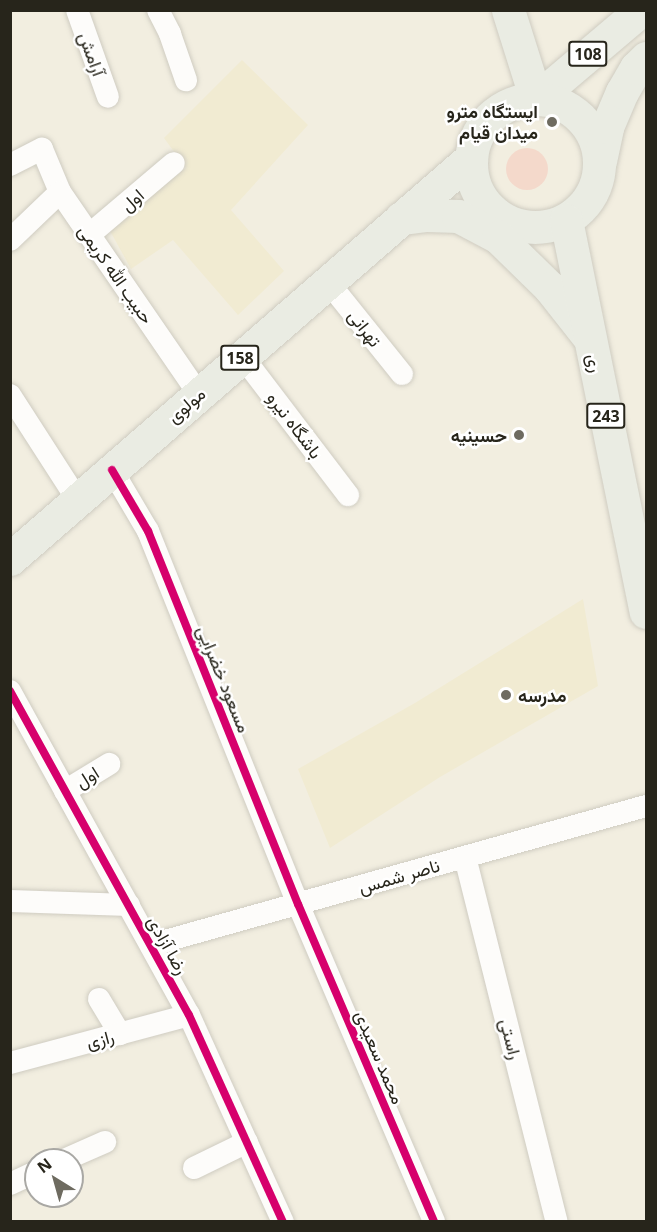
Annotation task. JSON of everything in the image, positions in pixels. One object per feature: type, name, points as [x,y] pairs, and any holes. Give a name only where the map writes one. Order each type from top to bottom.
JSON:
[{"type":"main road","points":[[508,10],[536,99]]},
{"type":"main road","name":"108","points":[[536,99],[641,10]]},
{"type":"main road","name":"108","points":[[600,166],[611,118],[636,68],[646,58]]},
{"type":"main road","points":[[536,99],[556,102],[575,112],[589,127],[597,146],[600,166],[595,188],[583,206],[566,220],[549,226],[531,227],[513,224],[497,215],[484,203],[475,187],[471,158],[476,139],[485,122],[502,109],[517,102],[536,99]]},
{"type":"main road","name":"مولوی","points":[[10,559],[471,158]]},
{"type":"main road","points":[[401,218],[427,215],[458,216],[498,237],[550,288],[590,339]]},
{"type":"main road","name":"ری","points":[[566,220],[645,601]]},
{"type":"street","name":"آرامش","points":[[77,10],[108,97]]},
{"type":"street","points":[[158,10],[170,34],[186,80]]},
{"type":"street","name":"حبیب الله کریمی","points":[[10,165],[42,149],[60,192],[199,394]]},
{"type":"street","name":"اول","points":[[89,235],[174,163]]},
{"type":"street","points":[[10,240],[60,192]]},
{"type":"street","name":"تهرانی","points":[[328,282],[402,374]]},
{"type":"street","name":"باشگاه نیرو","points":[[242,356],[348,495]]},
{"type":"street","points":[[10,395],[77,500]]},
{"type":"street","name":"مسعود خضرایی","points":[[112,470],[148,531],[298,904]]},
{"type":"street","name":"رضا آزادی","points":[[10,691],[189,1015],[283,1221]]},
{"type":"street","name":"اول","points":[[66,791],[109,764]]},
{"type":"street","name":"ناصر شمس","points":[[151,945],[646,806]]},
{"type":"street","name":"راستی","points":[[465,857],[558,1221]]},
{"type":"street","points":[[10,901],[129,905]]},
{"type":"street","name":"محمد سعیدی","points":[[298,904],[434,1221]]},
{"type":"street","points":[[99,999],[120,1034]]},
{"type":"street","name":"رازی","points":[[10,1063],[189,1015]]},
{"type":"street","points":[[84,1151],[105,1142]]},
{"type":"street","points":[[194,1168],[247,1142]]},
{"type":"street","points":[[10,1184],[24,1178]]},
{"type":"shaded area","points":[[242,60],[308,125],[231,210],[284,271],[238,315],[173,240],[131,269],[109,229],[186,168],[164,138]]},
{"type":"shaded area","points":[[527,148],[542,154],[548,169],[542,184],[527,190],[512,184],[506,169],[512,154]]},
{"type":"shaded area","points":[[583,599],[598,686],[440,777],[330,848],[298,769],[415,703]]},
{"type":"cycle path","points":[[112,470],[148,531],[298,904],[434,1222]]},
{"type":"cycle path","points":[[10,691],[189,1015],[283,1222]]},
{"type":"place","name":"ایستگاه مترو میدان قیام","points":[[552,122]]},
{"type":"place","name":"حسینیه","points":[[519,435]]},
{"type":"place","name":"مدرسه","points":[[506,695]]}]
